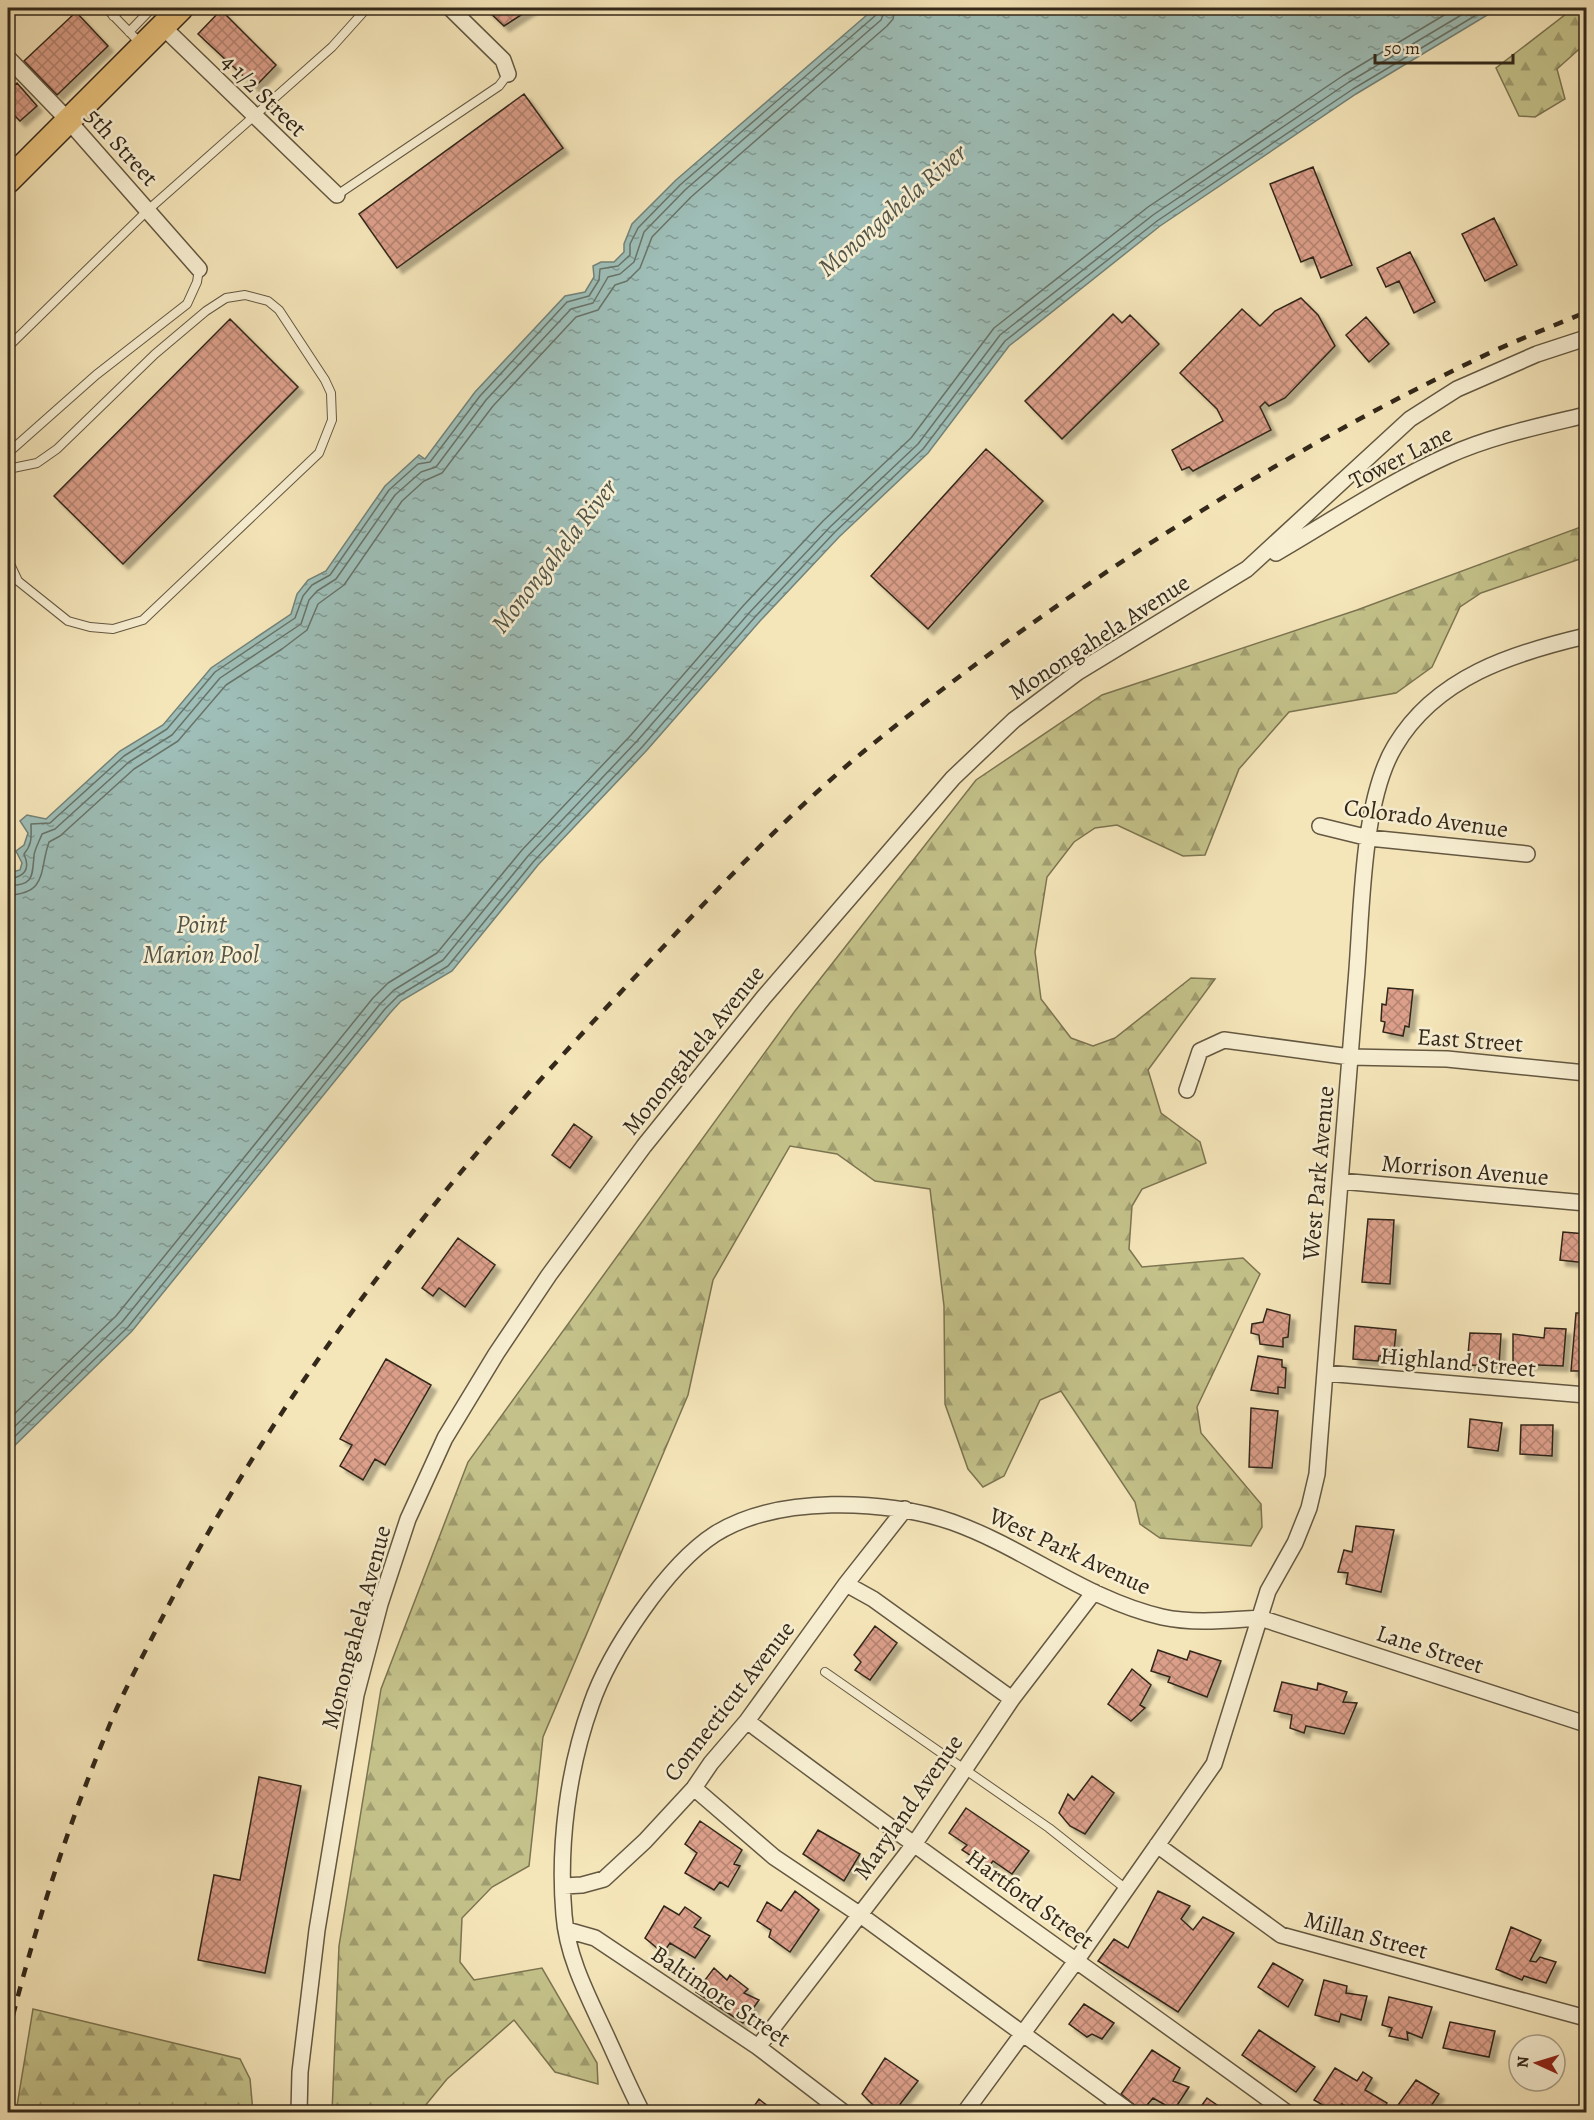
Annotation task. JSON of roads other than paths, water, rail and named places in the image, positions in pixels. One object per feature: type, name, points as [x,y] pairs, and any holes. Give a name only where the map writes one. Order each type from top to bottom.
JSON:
[{"type":"main road","points":[[8,181],[67,119],[135,38],[157,17],[181,8]]},
{"type":"street","points":[[450,8],[503,60],[508,74]]},
{"type":"street","name":"4 1/2 Street","points":[[157,17],[254,118],[337,195]]},
{"type":"street","name":"5th Street","points":[[8,58],[67,119],[199,269]]},
{"type":"street","name":"Monongahela Avenue","points":[[299,2112],[300,2073],[316,1930],[356,1695],[380,1604],[408,1519],[445,1438],[496,1354],[549,1275],[651,1137],[764,997],[953,778],[1014,720],[1078,672],[1247,569],[1410,419],[1457,389],[1537,354],[1587,338]]},
{"type":"street","name":"Tower Lane","points":[[1247,569],[1392,483],[1447,456],[1487,441],[1587,414]]},
{"type":"street","name":"West Park Avenue","points":[[642,2112],[579,1974],[564,1917],[567,1795],[579,1738],[598,1685],[628,1630],[672,1573],[715,1534],[758,1515],[815,1506],[860,1504],[905,1509],[951,1522],[998,1541],[1123,1606],[1165,1618],[1205,1621],[1260,1618],[1268,1592],[1295,1543],[1309,1508],[1317,1474],[1350,1057],[1369,838],[1376,792],[1395,746],[1436,697],[1480,669],[1547,645],[1587,636]]},
{"type":"street","name":"Colorado Avenue","points":[[1320,825],[1369,838],[1527,854]]},
{"type":"street","points":[[1187,1090],[1200,1051],[1224,1040],[1350,1057]]},
{"type":"street","name":"East Street","points":[[1350,1057],[1447,1059],[1587,1073]]},
{"type":"street","name":"Morrison Avenue","points":[[1340,1181],[1587,1203]]},
{"type":"street","name":"Highland Street","points":[[1325,1373],[1587,1395]]},
{"type":"street","name":"Connecticut Avenue","points":[[564,1886],[582,1885],[604,1879],[645,1841],[694,1788],[711,1763],[747,1721],[846,1584],[905,1509]]},
{"type":"street","points":[[846,1584],[873,1599],[1012,1699]]},
{"type":"street","name":"Maryland Avenue","points":[[758,2047],[915,1844],[962,1770],[1012,1699],[1094,1592]]},
{"type":"street","points":[[965,2112],[1076,1961],[1214,1764],[1260,1618]]},
{"type":"street","name":"Lane Street","points":[[1260,1618],[1587,1724]]},
{"type":"street","name":"Hartford Street","points":[[747,1721],[851,1800],[1286,2112]]},
{"type":"street","points":[[694,1788],[774,1857],[859,1914],[1130,2112]]},
{"type":"street","name":"Millan Street","points":[[1158,1845],[1281,1935],[1587,2018]]},
{"type":"street","name":"Baltimore Street","points":[[567,1930],[595,1938],[758,2047],[843,2112]]},
{"type":"lane","points":[[8,17],[16,8]]},
{"type":"lane","points":[[106,8],[135,38]]},
{"type":"lane","points":[[113,16],[122,8]]},
{"type":"lane","points":[[8,347],[148,210],[332,47],[367,8]]},
{"type":"lane","points":[[337,195],[498,87],[508,74]]},
{"type":"lane","points":[[8,453],[96,375],[187,304],[197,282],[199,269]]},
{"type":"lane","points":[[8,469],[37,463],[57,449],[155,354],[206,311],[226,298],[257,296],[279,310],[331,393],[332,420],[319,453],[143,620],[113,629],[90,627],[68,621],[18,581],[9,562],[8,550]]},
{"type":"lane","points":[[825,1672],[962,1770],[1049,1828],[1126,1888]]},
{"type":"water","name":"Point Marion Pool","points":[[875,8],[1499,8],[1356,94],[1160,226],[1009,346],[928,453],[839,537],[760,621],[647,750],[538,865],[452,971],[401,1001],[132,1331],[8,1452],[8,873],[20,870],[22,863],[16,851],[24,845],[28,833],[20,821],[27,815],[46,819],[120,751],[163,725],[211,668],[291,614],[297,594],[308,580],[326,571],[385,486],[419,455],[425,459],[475,392],[565,296],[585,292],[594,277],[593,266],[601,262],[614,262],[624,252],[624,244],[632,224],[676,180]]},
{"type":"railway","points":[[8,2035],[53,1878],[80,1800],[115,1711],[203,1542],[252,1460],[304,1380],[359,1302],[478,1152],[605,1009],[730,876],[795,812],[863,752],[1006,642],[1158,538],[1315,444],[1475,360],[1586,312]]},
{"type":"water label","name":"Monongahela River","points":[[892,210]]},
{"type":"water label","name":"Monongahela River","points":[[554,556]]}]
